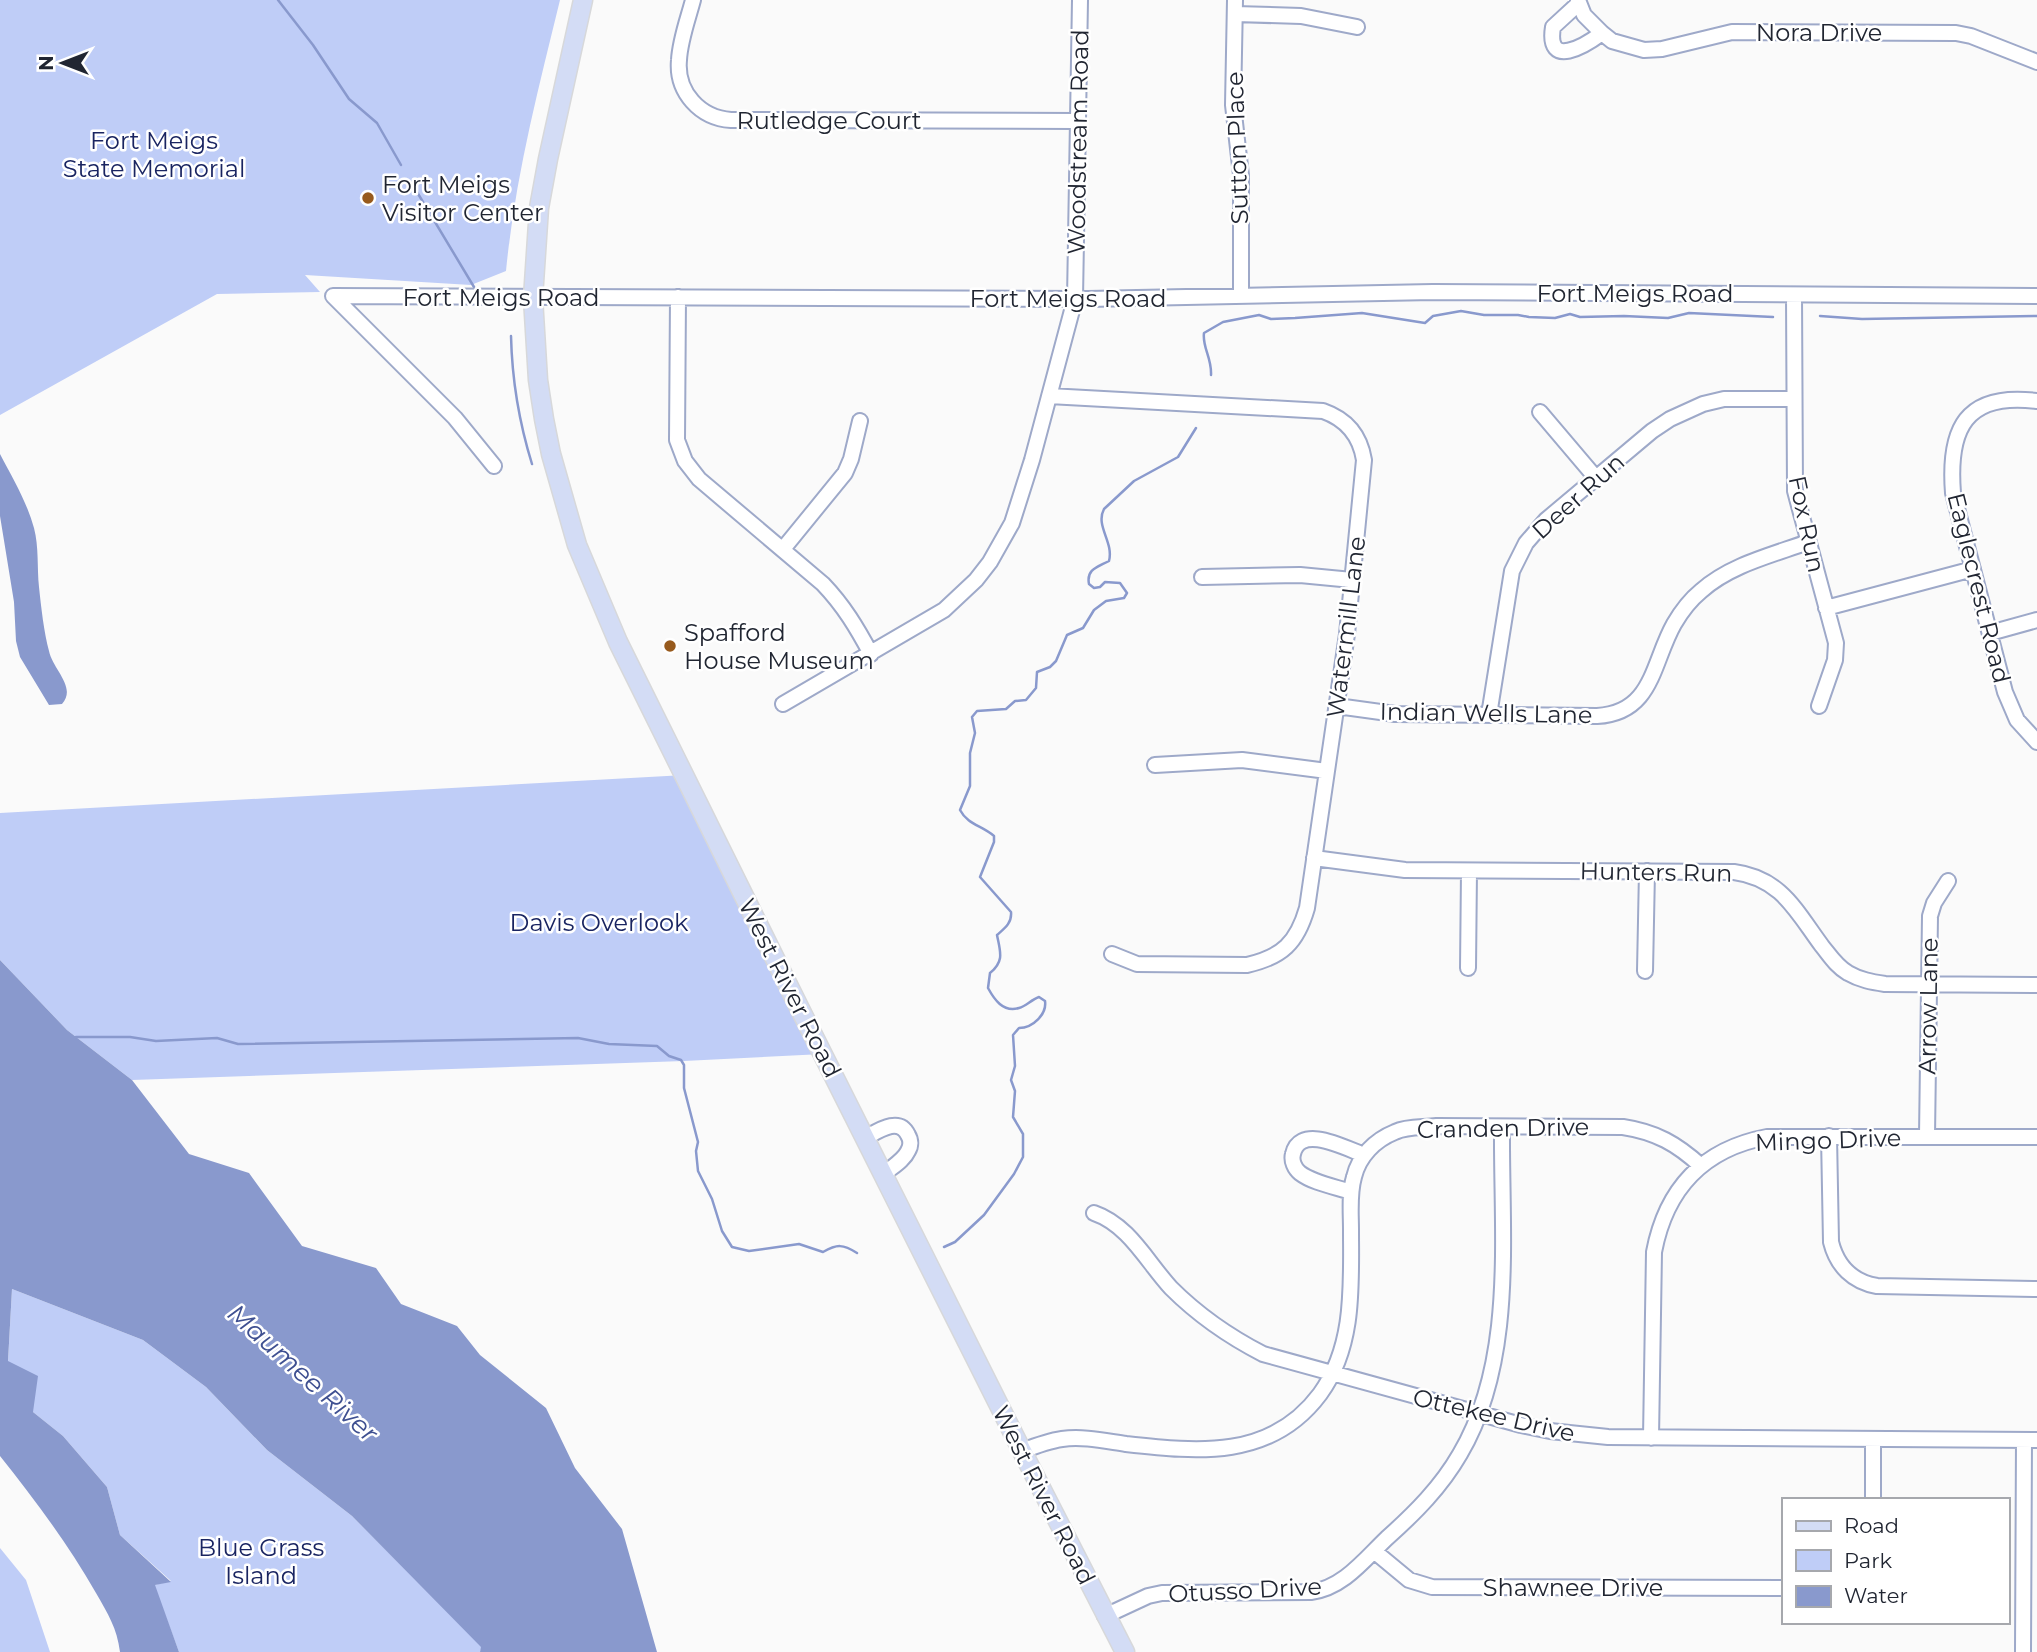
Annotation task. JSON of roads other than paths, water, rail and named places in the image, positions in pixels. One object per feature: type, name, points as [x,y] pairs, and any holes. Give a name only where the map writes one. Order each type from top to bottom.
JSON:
[{"type":"main road","name":"West River Road","points":[[583,0],[539,208],[533,298],[538,380],[544,419],[577,545],[618,642],[1125,1652]]},
{"type":"street","name":"Rutledge Court","points":[[693,0],[680,53],[679,75],[692,102],[703,112],[717,118],[1078,121]]},
{"type":"street","name":"Woodstream Road","points":[[783,704],[943,610],[968,588],[990,562],[1002,544],[1020,503],[1075,299],[1080,0]]},
{"type":"street","name":"Nora Drive","points":[[1602,33],[1567,52],[1556,47],[1552,35],[1553,27],[1578,2],[1584,15],[1612,41],[1644,50],[1662,49],[1731,32],[1956,33],[1971,36],[2037,62]]},
{"type":"street","points":[[1235,7],[1357,27]]},
{"type":"street","name":"Sutton Place","points":[[1235,7],[1233,105],[1241,175],[1241,295]]},
{"type":"street","name":"Fort Meigs Road","points":[[494,466],[455,418],[333,296],[1075,299],[1433,292],[2037,296]]},
{"type":"street","name":"Fox Run","points":[[1794,295],[1795,491],[1836,651],[1819,706]]},
{"type":"street","points":[[678,298],[676,425],[681,454],[699,479],[838,600],[851,617],[871,654]]},
{"type":"street","name":"Watermill Lane","points":[[1049,396],[1308,408],[1337,416],[1349,426],[1357,438],[1364,460],[1337,706],[1307,908],[1301,929],[1287,948],[1262,962],[1247,965],[1136,964],[1112,954]]},
{"type":"street","name":"Deer Run","points":[[1489,715],[1512,571],[1518,556],[1535,531],[1652,431],[1683,412],[1724,399],[1794,399]]},
{"type":"street","name":"Eaglecrest Road","points":[[2037,401],[2017,400],[1985,405],[1967,418],[1955,439],[1952,454],[1953,493],[2011,706],[2026,732],[2037,742]]},
{"type":"street","points":[[1540,412],[1596,478]]},
{"type":"street","points":[[783,550],[845,473],[860,421]]},
{"type":"street","name":"Indian Wells Lane","points":[[1337,706],[1395,714],[1612,714],[1638,699],[1648,686],[1681,612],[1701,590],[1739,568],[1808,542]]},
{"type":"street","points":[[1826,608],[1973,569]]},
{"type":"street","points":[[1202,577],[1290,575],[1352,580]]},
{"type":"street","points":[[1990,633],[2037,620]]},
{"type":"street","points":[[1155,765],[1242,760],[1327,771]]},
{"type":"street","name":"Hunters Run","points":[[1314,858],[1405,870],[1734,872],[1756,876],[1781,892],[1830,956],[1846,972],[1869,982],[2037,985]]},
{"type":"street","points":[[1468,968],[1469,871]]},
{"type":"street","points":[[1645,971],[1647,871]]},
{"type":"street","name":"Arrow Lane","points":[[1927,1136],[1930,916],[1948,881]]},
{"type":"street","points":[[865,1138],[887,1126],[895,1125],[907,1132],[910,1139],[908,1153],[884,1174]]},
{"type":"street","name":"Otusso Drive","points":[[1105,1616],[1148,1595],[1162,1593],[1318,1591],[1340,1582],[1409,1518],[1443,1480],[1460,1455],[1479,1415],[1494,1366],[1499,1337],[1502,1126]]},
{"type":"street","name":"Cranden Drive","points":[[1364,1155],[1381,1139],[1408,1128],[1593,1126],[1638,1129],[1667,1139],[1701,1167]]},
{"type":"street","points":[[1829,1136],[1831,1242],[1835,1256],[1850,1274],[1877,1286],[2037,1289]]},
{"type":"street","name":"Mingo Drive","points":[[1651,1438],[1654,1252],[1658,1231],[1672,1198],[1701,1167],[1720,1154],[1767,1137],[2037,1137]]},
{"type":"street","points":[[1022,1451],[1069,1439],[1200,1451],[1236,1447],[1269,1435],[1293,1421],[1318,1396],[1332,1374],[1341,1352],[1348,1317],[1351,1192],[1357,1168],[1364,1155],[1312,1138],[1298,1144],[1293,1153],[1293,1161],[1300,1173],[1351,1192]]},
{"type":"street","name":"Ottekee Drive","points":[[1094,1213],[1107,1217],[1118,1226],[1170,1286],[1212,1325],[1263,1354],[1479,1415],[1579,1436],[2031,1440]]},
{"type":"street","points":[[1872,1498],[1873,1439]]},
{"type":"street","points":[[2023,1652],[2030,1595],[2031,1440]]},
{"type":"street","name":"Shawnee Drive","points":[[1374,1551],[1409,1580],[1432,1587],[1782,1588]]},
{"type":"water","points":[[0,454],[23,499],[34,528],[46,636],[51,658],[67,691],[62,704],[49,705],[20,657],[16,641],[14,602],[0,516]]},
{"type":"water","name":"Maumee River","points":[[0,960],[67,1030],[132,1080],[189,1154],[249,1173],[302,1246],[376,1268],[401,1304],[457,1326],[480,1355],[546,1408],[575,1468],[622,1529],[657,1652],[480,1652],[481,1647],[352,1516],[267,1450],[206,1387],[143,1340],[12,1289],[8,1361],[38,1376],[33,1412],[63,1436],[107,1487],[120,1535],[171,1582],[155,1585],[179,1652],[120,1652],[111,1621],[85,1575],[51,1523],[0,1456]]},
{"type":"waterway","points":[[278,0],[313,45],[349,99],[377,123],[401,165]]},
{"type":"waterway","points":[[411,182],[474,287]]},
{"type":"waterway","points":[[1211,375],[1204,333],[1223,322],[1259,315],[1271,319],[1362,313],[1425,323],[1433,316],[1461,311],[1484,315],[1555,318],[1570,314],[1580,317],[1668,318],[1689,313],[1773,317]]},
{"type":"waterway","points":[[1820,316],[1862,319],[2037,316]]},
{"type":"waterway","points":[[511,336],[517,400],[532,464]]},
{"type":"waterway","points":[[944,1247],[955,1242],[984,1215],[1023,1157],[1023,1134],[1013,1117],[1013,1035],[1019,1028],[1029,1026],[1038,1019],[1045,1006],[1045,1001],[1039,997],[1022,1007],[1008,1009],[996,1000],[988,988],[990,973],[1000,960],[997,935],[1009,922],[1011,912],[980,877],[994,836],[971,822],[960,810],[970,786],[970,753],[975,733],[972,717],[977,711],[1006,709],[1015,701],[1026,700],[1036,688],[1037,672],[1050,667],[1056,661],[1067,635],[1083,628],[1094,610],[1106,601],[1124,598],[1127,593],[1120,583],[1105,582],[1094,588],[1089,584],[1091,572],[1109,561],[1109,547],[1102,522],[1104,509],[1134,481],[1178,457],[1196,428]]},
{"type":"waterway","points":[[76,1037],[130,1037],[156,1041],[217,1038],[238,1044],[578,1038],[609,1044],[657,1046],[669,1056],[681,1060],[684,1065],[684,1088],[698,1142],[698,1171],[712,1199],[722,1231],[732,1247],[749,1251],[799,1244],[823,1252],[836,1246],[857,1253]]},
{"type":"place","name":"Fort Meigs Visitor Center","points":[[368,198]]},
{"type":"place","name":"Spafford House Museum","points":[[670,646]]},
{"type":"park label","name":"Fort Meigs State Memorial","points":[[154,154]]},
{"type":"park label","name":"Davis Overlook","points":[[599,922]]},
{"type":"park label","name":"Blue Grass Island","points":[[261,1561]]}]
